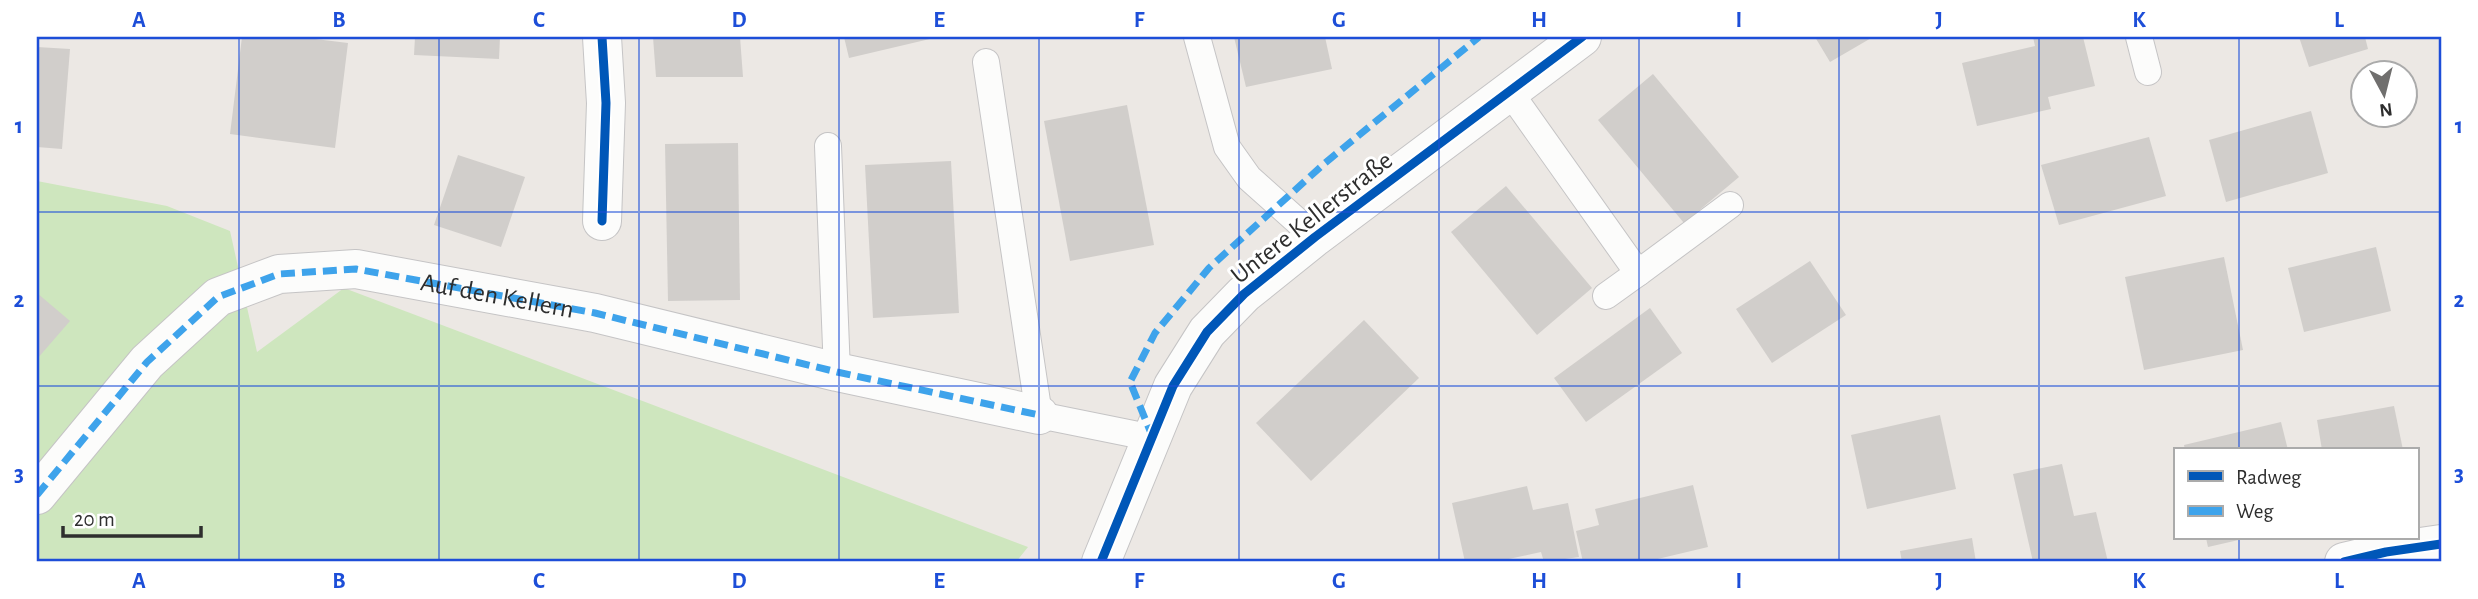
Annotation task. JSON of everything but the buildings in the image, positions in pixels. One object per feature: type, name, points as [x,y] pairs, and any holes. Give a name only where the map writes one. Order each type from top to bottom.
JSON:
[{"type":"street","points":[[602,221],[606,103],[603,37]]},
{"type":"street","name":"Untere Kellerstraße","points":[[1101,562],[1173,386],[1207,332],[1244,295],[1315,237],[1582,37]]},
{"type":"street","name":"Auf den Kellern","points":[[37,495],[147,362],[218,297],[279,274],[356,269],[595,313],[836,373],[1039,415]]},
{"type":"street","points":[[2344,562],[2386,552],[2441,544]]},
{"type":"lane","name":"Untere Kellerstraße","points":[[1197,37],[1227,146],[1249,178],[1315,237]]},
{"type":"lane","points":[[2139,37],[2148,72]]},
{"type":"lane","points":[[986,62],[1039,415],[1153,438]]},
{"type":"lane","points":[[1508,91],[1638,272]]},
{"type":"lane","points":[[828,146],[836,373]]},
{"type":"lane","points":[[1606,296],[1730,205]]},
{"type":"green space","points":[[37,181],[167,206],[230,231],[257,352],[344,288],[1028,547],[1016,562],[37,562]]},
{"type":"marked path","points":[[1153,438],[1130,382],[1155,333],[1209,268],[1325,163],[1479,37]]},
{"type":"marked path","points":[[37,495],[147,362],[218,297],[279,274],[356,269],[595,313],[837,372],[1039,415]]},
{"type":"cycle path","points":[[602,37],[606,103],[602,221]]},
{"type":"cycle path","points":[[1101,562],[1173,386],[1207,332],[1244,294],[1315,237],[1582,37]]},
{"type":"cycle path","points":[[2344,562],[2386,552],[2441,544]]}]
